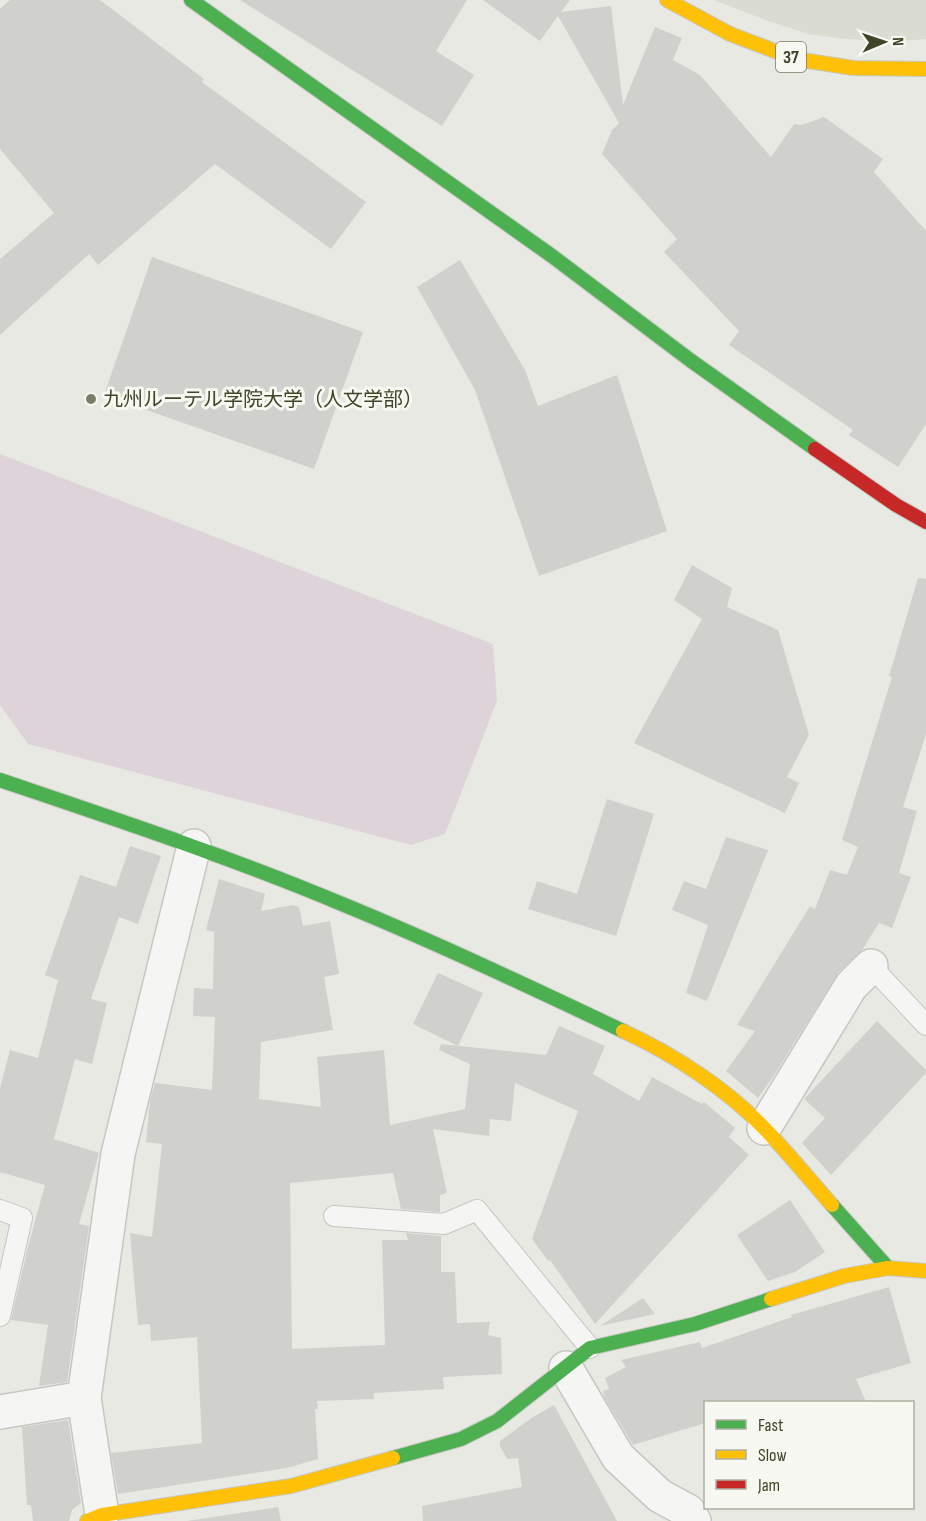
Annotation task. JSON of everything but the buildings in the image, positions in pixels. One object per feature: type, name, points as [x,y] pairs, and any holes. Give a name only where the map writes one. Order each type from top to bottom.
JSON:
[{"type":"street","points":[[191,0],[542,249],[848,474],[926,522]]},
{"type":"street","name":"37","points":[[668,0],[730,34],[796,59],[853,68],[926,69]]},
{"type":"street","points":[[0,780],[194,846],[340,903],[466,957],[659,1048],[711,1083],[764,1128],[888,1268]]},
{"type":"street","points":[[194,846],[118,1154],[84,1398],[94,1518],[291,1486],[461,1439],[497,1421],[578,1358],[695,1324],[844,1276],[888,1268],[926,1271]]},
{"type":"street","points":[[764,1128],[851,986],[871,966]]},
{"type":"street","points":[[578,1358],[618,1457],[660,1496],[688,1511],[694,1521]]},
{"type":"street","points":[[0,1412],[84,1398]]},
{"type":"lane","points":[[871,966],[926,1025]]},
{"type":"lane","points":[[0,1210],[22,1218],[0,1316]]},
{"type":"lane","points":[[334,1216],[444,1224],[477,1210],[578,1358]]},
{"type":"lane","points":[[190,1502],[194,1521]]},
{"type":"shaded area","points":[[714,0],[926,0],[926,39],[902,41],[844,39],[808,34]]},
{"type":"shaded area","points":[[0,454],[493,644],[497,701],[445,834],[411,845],[28,744],[0,705]]},
{"type":"traffic: fast","points":[[191,0],[552,256],[690,360],[815,449]]},
{"type":"traffic: fast","points":[[0,780],[172,839],[300,887],[448,950],[623,1031]]},
{"type":"traffic: fast","points":[[832,1205],[888,1268]]},
{"type":"traffic: fast","points":[[393,1458],[461,1439],[497,1421],[590,1348],[695,1324],[771,1299]]},
{"type":"traffic: slow","points":[[667,0],[730,34],[796,59],[853,68],[926,69]]},
{"type":"traffic: slow","points":[[623,1031],[661,1050],[717,1086],[734,1100],[774,1138],[832,1205]]},
{"type":"traffic: slow","points":[[771,1299],[844,1276],[888,1268],[926,1271]]},
{"type":"traffic: slow","points":[[87,1521],[102,1515],[291,1486],[393,1458]]},
{"type":"traffic: jam","points":[[815,449],[896,505],[926,522]]},
{"type":"place","name":"九州ルーテル学院大学（人文学部）","points":[[91,399]]}]
